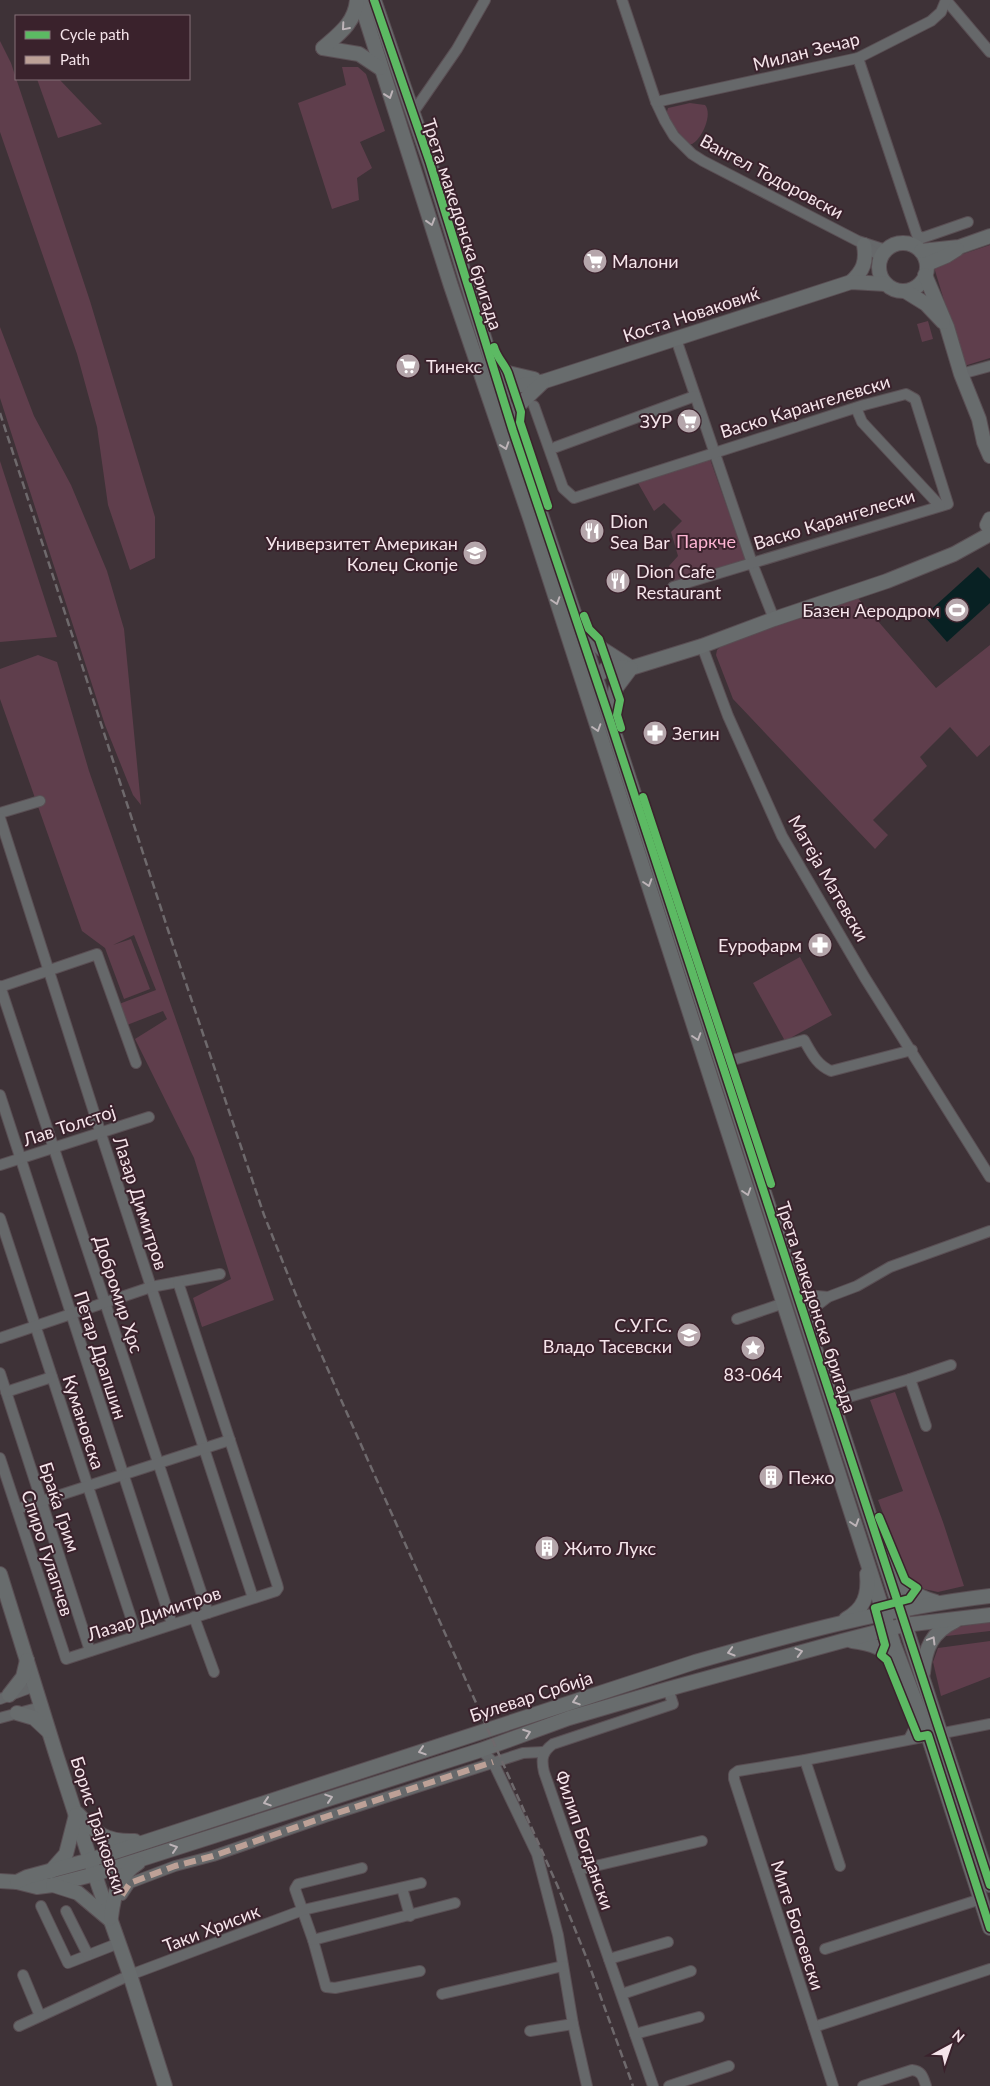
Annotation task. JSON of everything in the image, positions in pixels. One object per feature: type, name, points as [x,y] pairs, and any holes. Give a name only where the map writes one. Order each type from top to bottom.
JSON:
[{"type":"street","name":"Трета македонска бригада","points":[[358,0],[495,398],[530,518],[588,680],[784,1303],[889,1629],[920,1716],[934,1734]]},
{"type":"street","points":[[358,0],[356,10],[349,25],[324,48],[359,54],[380,68]]},
{"type":"street","name":"Трета македонска бригада","points":[[374,0],[415,110],[491,362],[495,398],[513,431],[581,630],[588,680],[609,717],[796,1287],[904,1626],[923,1679],[934,1734]]},
{"type":"street","points":[[415,110],[457,49],[485,0]]},
{"type":"street","name":"Вангел Тодоровски","points":[[622,0],[656,102],[674,136],[692,154],[861,243],[882,258]]},
{"type":"street","points":[[946,0],[990,52]]},
{"type":"street","name":"Милан Зечар","points":[[656,102],[858,58],[931,21],[941,12],[946,0]]},
{"type":"street","points":[[858,58],[917,235],[922,238],[968,222]]},
{"type":"street","points":[[921,251],[959,247],[990,236]]},
{"type":"street","points":[[856,282],[857,276],[865,263],[861,243]]},
{"type":"street","points":[[959,247],[926,270],[915,288],[905,291],[895,290],[886,284],[880,276],[882,258],[894,244],[904,243],[913,245],[921,251],[926,270],[947,327],[961,374],[979,419],[984,442],[990,456]]},
{"type":"street","name":"Коста Новаковиќ","points":[[856,282],[882,258]]},
{"type":"street","name":"Коста Новаковиќ","points":[[495,398],[514,394],[538,382],[856,282],[886,284]]},
{"type":"street","points":[[905,291],[926,304],[947,327]]},
{"type":"street","points":[[676,339],[714,453]]},
{"type":"street","points":[[491,362],[508,373],[538,382],[518,406],[513,431]]},
{"type":"street","points":[[961,374],[990,366]]},
{"type":"street","name":"Васко Карангелевски","points":[[534,406],[563,488],[574,498],[856,408],[906,394],[915,399],[944,505]]},
{"type":"street","points":[[556,447],[695,396]]},
{"type":"street","points":[[856,408],[862,422],[944,505]]},
{"type":"street","points":[[979,419],[990,435]]},
{"type":"street","name":"Васко Карангелевски","points":[[714,453],[752,563],[774,619]]},
{"type":"street","name":"Васко Карангелески","points":[[673,587],[944,505]]},
{"type":"street","points":[[588,680],[608,667],[631,668],[702,646],[774,619],[887,581],[954,554],[989,525]]},
{"type":"street","points":[[581,630],[602,649],[631,668]]},
{"type":"street","name":"Матеја Матевски","points":[[702,646],[728,716],[782,836],[860,970],[990,1177]]},
{"type":"street","points":[[609,717],[616,688],[631,668]]},
{"type":"street","points":[[0,813],[40,800]]},
{"type":"street","name":"Лазар Димитров","points":[[0,818],[253,1598]]},
{"type":"street","points":[[0,986],[97,954],[136,1063]]},
{"type":"street","name":"Добромир Хрс","points":[[0,986],[208,1613]]},
{"type":"street","points":[[722,1063],[804,1040],[815,1059],[824,1068],[832,1071],[912,1050]]},
{"type":"street","name":"Петар Драпшин","points":[[0,1095],[172,1624]]},
{"type":"street","name":"Лав Толстој","points":[[0,1165],[100,1131],[149,1117]]},
{"type":"street","name":"Кумановска","points":[[0,1218],[137,1636]]},
{"type":"street","points":[[808,1325],[811,1310],[828,1297],[857,1286],[890,1267],[990,1231]]},
{"type":"street","points":[[0,1338],[151,1287],[220,1274]]},
{"type":"street","points":[[17,1509],[230,1440],[178,1282]]},
{"type":"street","points":[[796,1287],[806,1295],[828,1297]]},
{"type":"street","points":[[737,1318],[784,1303]]},
{"type":"street","points":[[832,1402],[951,1365]]},
{"type":"street","name":"Браќа Грим","points":[[0,1373],[90,1651]]},
{"type":"street","points":[[6,1392],[52,1377]]},
{"type":"street","points":[[910,1379],[926,1426]]},
{"type":"street","name":"Лазар Димитров","points":[[66,1659],[276,1591],[278,1588],[230,1440]]},
{"type":"street","name":"Спиро Гулапчев","points":[[0,1458],[66,1659]]},
{"type":"street","points":[[882,1553],[892,1573],[905,1587],[918,1596],[937,1602]]},
{"type":"street","points":[[838,1624],[856,1613],[865,1602],[868,1586],[866,1556]]},
{"type":"street","name":"Борис Трајковски","points":[[0,1574],[90,1860],[130,1975],[165,2086]]},
{"type":"street","name":"Булевар Србија","points":[[52,1879],[90,1860],[695,1662],[884,1613],[937,1602],[990,1596]]},
{"type":"street","name":"Булевар Србија","points":[[52,1879],[95,1874],[481,1750],[569,1718],[668,1688],[889,1629],[964,1617],[990,1615]]},
{"type":"street","points":[[194,1617],[214,1672]]},
{"type":"street","points":[[923,1679],[926,1652],[933,1637],[945,1626],[964,1617]]},
{"type":"street","points":[[842,1640],[875,1645],[901,1664]]},
{"type":"street","points":[[5,1697],[23,1678],[27,1659]]},
{"type":"street","points":[[5,1697],[35,1686]]},
{"type":"street","name":"Филип Богдански","points":[[653,2086],[544,1772],[542,1758],[544,1752],[553,1744],[565,1739],[673,1704],[668,1688]]},
{"type":"street","points":[[0,1718],[41,1707]]},
{"type":"street","points":[[17,1713],[34,1718],[49,1732]]},
{"type":"street","points":[[910,1739],[920,1716]]},
{"type":"street","points":[[840,1866],[805,1760],[990,1724]]},
{"type":"street","points":[[934,1734],[990,1885]]},
{"type":"street","points":[[934,1734],[980,1899],[990,1928]]},
{"type":"street","points":[[481,1750],[494,1762],[537,1854],[558,1935],[573,2024],[587,2086]]},
{"type":"street","points":[[122,1895],[130,1884],[175,1866],[222,1853],[325,1817],[523,1753],[544,1752]]},
{"type":"street","name":"Мите Богоевски","points":[[805,1760],[738,1771],[734,1774],[734,1779],[833,2086]]},
{"type":"street","points":[[0,1881],[17,1882],[37,1887],[52,1879],[66,1854],[76,1813],[107,1839],[148,1841]]},
{"type":"street","points":[[578,1870],[702,1841]]},
{"type":"street","points":[[110,1920],[113,1897],[120,1881],[129,1869],[148,1856]]},
{"type":"street","points":[[362,1868],[298,1884],[295,1889],[314,1940],[326,1988],[335,1988],[420,1971]]},
{"type":"street","points":[[52,1879],[78,1893],[110,1920]]},
{"type":"street","name":"Таки Хрисик","points":[[19,2026],[130,1975],[303,1910],[422,1883]]},
{"type":"street","points":[[402,1888],[410,1916]]},
{"type":"street","points":[[825,1949],[980,1899]]},
{"type":"street","points":[[314,1940],[455,1903]]},
{"type":"street","points":[[41,1906],[68,1963],[119,1943]]},
{"type":"street","points":[[66,1911],[88,1955]]},
{"type":"street","points":[[609,1960],[668,1942]]},
{"type":"street","points":[[442,1994],[563,1966]]},
{"type":"street","points":[[814,2027],[990,1969]]},
{"type":"street","points":[[622,1994],[691,1971]]},
{"type":"street","points":[[23,1975],[40,2016]]},
{"type":"street","points":[[635,2034],[699,2017]]},
{"type":"street","points":[[530,2031],[573,2024]]},
{"type":"street","points":[[669,2086],[728,2066]]},
{"type":"street","points":[[863,2086],[912,2070],[918,2071],[926,2086]]},
{"type":"green space","points":[[0,41],[11,63],[15,80],[17,80],[90,301],[155,517],[155,558],[130,570],[108,505],[97,427],[77,354],[0,132]]},
{"type":"green space","points":[[342,67],[358,67],[366,74],[385,131],[360,142],[372,168],[357,178],[359,200],[332,209],[298,103],[346,85]]},
{"type":"green space","points":[[37,80],[60,80],[102,124],[58,138]]},
{"type":"green space","points":[[690,103],[705,105],[708,114],[703,132],[692,144],[689,144],[672,125],[666,115],[668,108]]},
{"type":"green space","points":[[990,245],[990,358],[964,366],[933,264]]},
{"type":"green space","points":[[928,321],[933,339],[922,342],[917,324]]},
{"type":"green space","points":[[0,327],[34,416],[71,485],[107,571],[124,629],[141,805],[133,795],[105,725],[0,398]]},
{"type":"green space","name":"Паркче","points":[[710,459],[746,561],[675,584],[669,566],[678,556],[671,532],[682,521],[664,503],[654,511],[638,483]]},
{"type":"green space","points":[[0,461],[57,637],[0,642]]},
{"type":"green space","points":[[857,597],[936,688],[990,645],[990,745],[977,757],[950,727],[920,757],[927,766],[873,820],[888,835],[875,849],[733,699],[716,655],[717,650],[724,643]]},
{"type":"green space","points":[[38,655],[57,662],[89,771],[274,1300],[202,1327],[193,1298],[231,1279],[194,1158],[135,1039],[167,1019],[163,1011],[127,1025],[119,1004],[156,990],[134,935],[113,945],[131,939],[150,989],[124,999],[105,948],[82,931],[0,699],[0,669]]},
{"type":"green space","points":[[800,957],[832,1015],[785,1041],[753,983]]},
{"type":"green space","points":[[895,1392],[943,1522],[964,1586],[938,1592],[924,1589],[907,1576],[878,1500],[903,1491],[870,1400]]},
{"type":"green space","points":[[990,1622],[990,1631],[938,1637],[956,1627]]},
{"type":"green space","points":[[990,1641],[990,1677],[941,1696],[933,1662],[938,1648]]},
{"type":"water","name":"Базен Аеродром","points":[[978,567],[990,579],[990,603],[947,642],[924,616]]},
{"type":"railway","points":[[0,413],[169,933],[264,1215],[338,1393],[558,1887],[587,1959],[633,2086]]},
{"type":"marked path","points":[[122,1895],[130,1883],[175,1866],[213,1856],[493,1762]]},
{"type":"cycle path","points":[[374,0],[430,163],[513,431],[609,717],[990,1885]]},
{"type":"cycle path","points":[[494,347],[508,373],[521,412],[520,422],[548,506]]},
{"type":"cycle path","points":[[584,616],[589,629],[599,639],[620,700],[617,715],[621,728]]},
{"type":"cycle path","points":[[643,797],[771,1184]]},
{"type":"cycle path","points":[[879,1517],[905,1580],[917,1588],[909,1599],[875,1608],[885,1645],[881,1655],[887,1660],[918,1737],[928,1735],[990,1928]]},
{"type":"place","name":"Малони","points":[[595,261]]},
{"type":"place","name":"Тинекс","points":[[408,366]]},
{"type":"place","name":"ЗУР","points":[[689,421]]},
{"type":"place","name":"Dion Sea Bar","points":[[592,531]]},
{"type":"place","name":"Универзитет Американ Колеџ Скопје","points":[[475,553]]},
{"type":"place","name":"Dion Cafe Restaurant","points":[[618,581]]},
{"type":"place","name":"Базен Аеродром","points":[[957,610]]},
{"type":"place","name":"Зегин","points":[[655,733]]},
{"type":"place","name":"Еурофарм","points":[[820,945]]},
{"type":"place","name":"С.У.Г.С. Владо Тасевски","points":[[689,1335]]},
{"type":"place","name":"83-064","points":[[753,1348]]},
{"type":"place","name":"Пежо","points":[[771,1477]]},
{"type":"place","name":"Жито Лукс","points":[[547,1548]]}]
